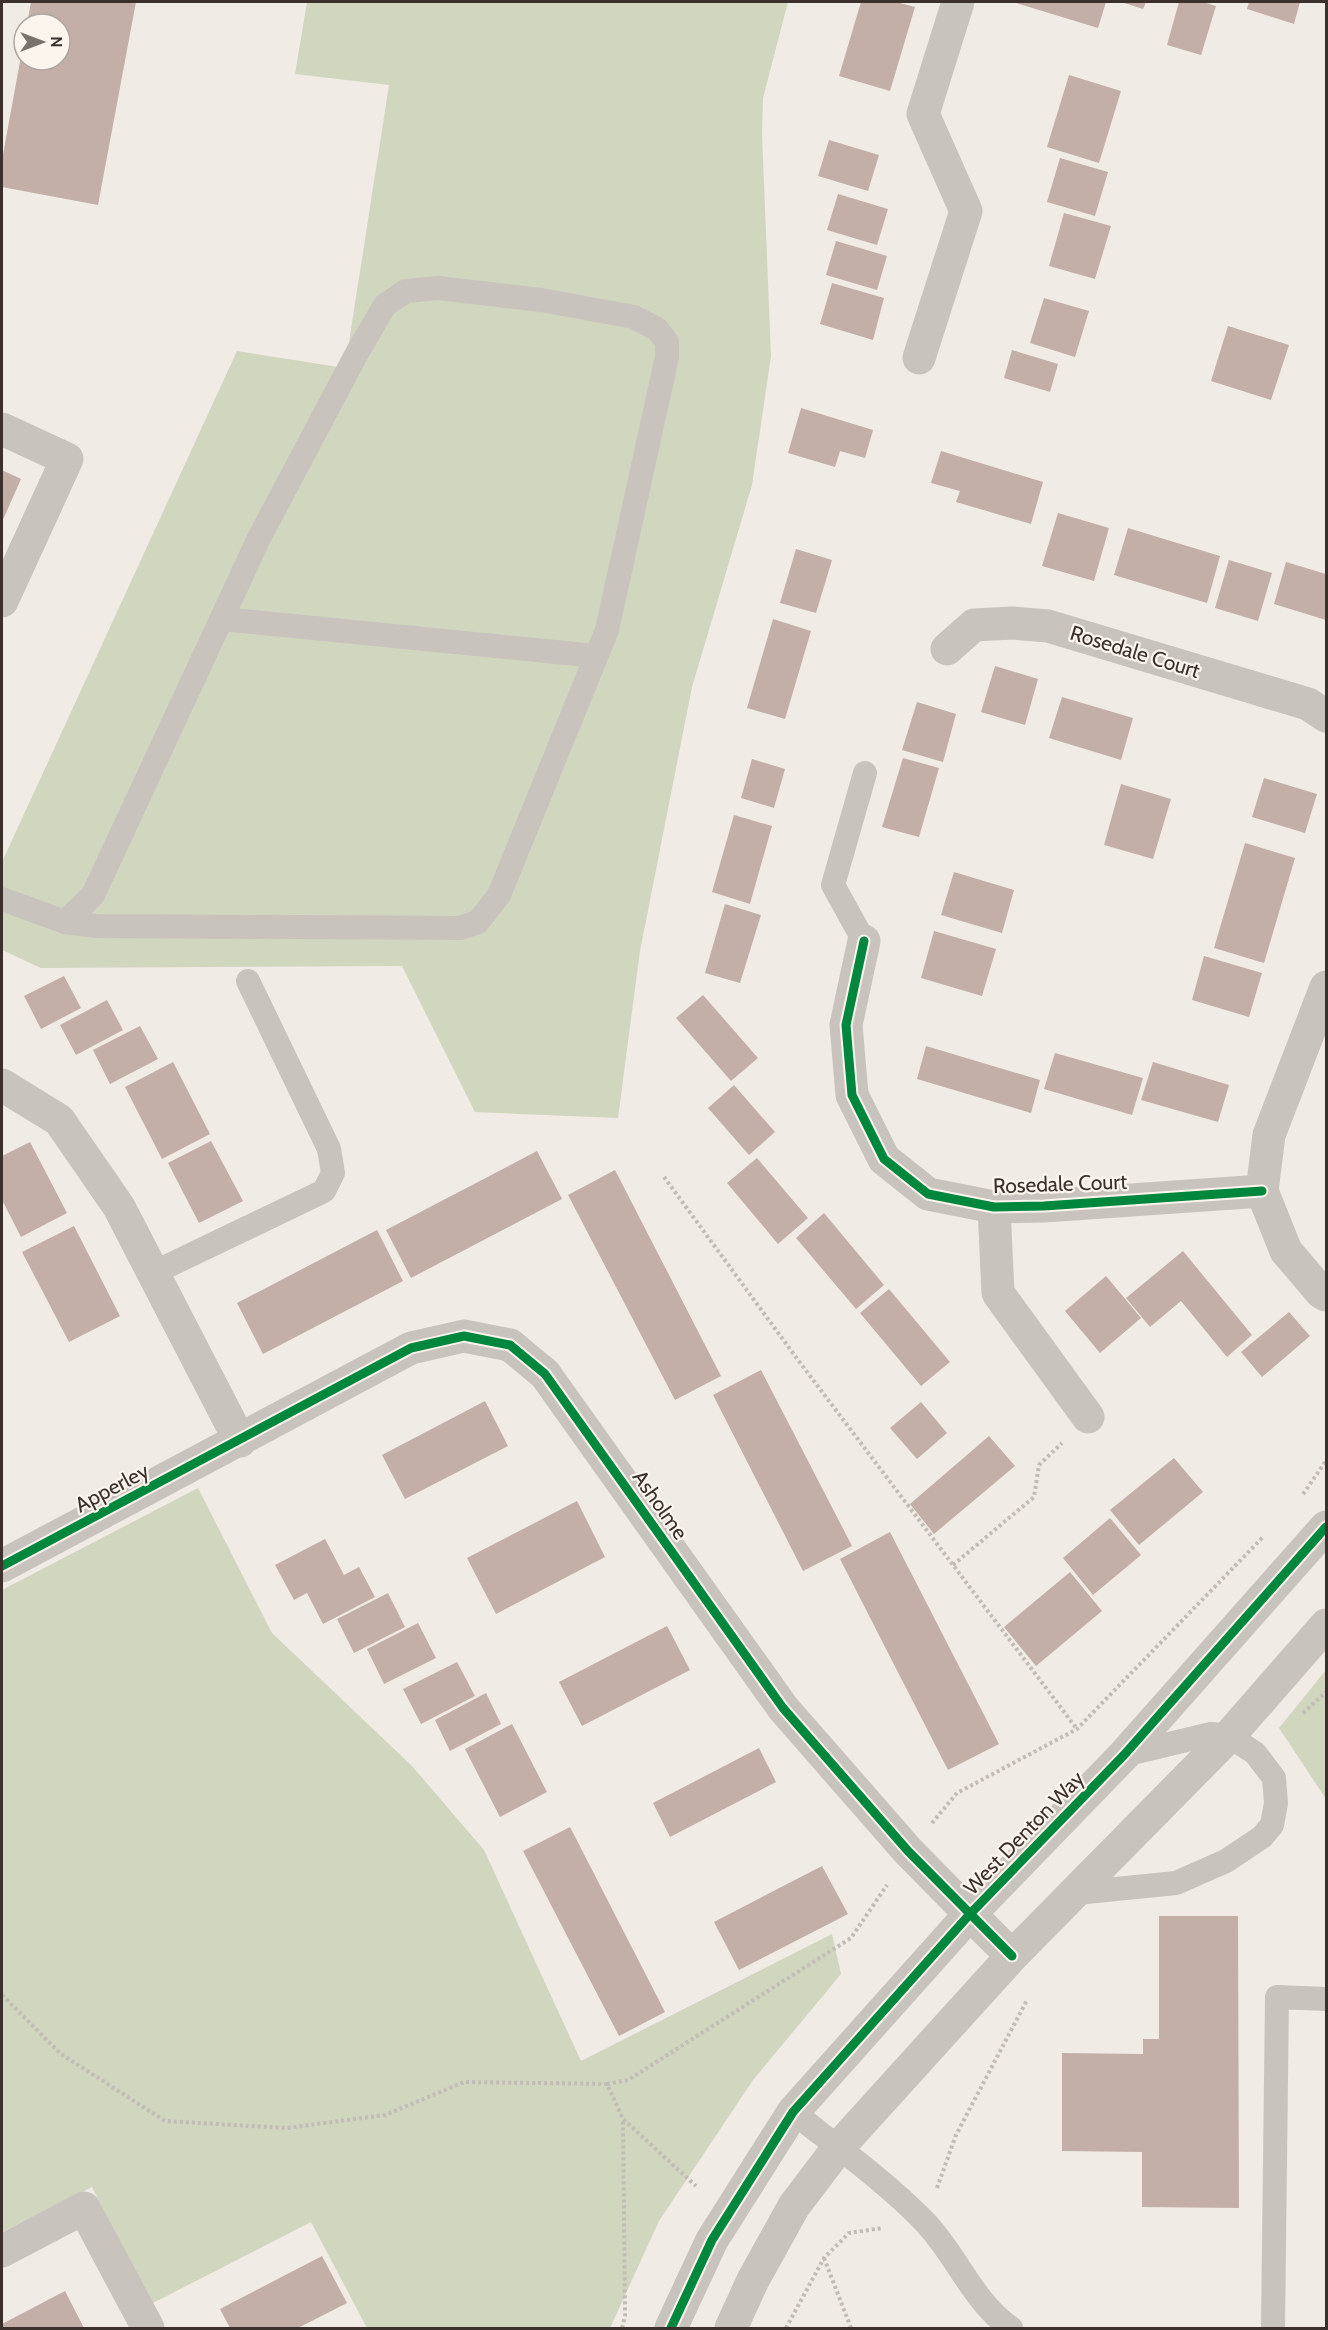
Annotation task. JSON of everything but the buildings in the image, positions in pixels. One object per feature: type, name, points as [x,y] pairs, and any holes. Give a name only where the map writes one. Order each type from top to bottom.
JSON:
[{"type":"street","points":[[919,358],[966,211],[923,114],[958,2]]},
{"type":"street","points":[[2,429],[67,459],[2,601]]},
{"type":"street","name":"Rosedale Court","points":[[947,649],[974,624],[1012,622],[1048,626],[1308,704],[1326,716]]},
{"type":"street","name":"Rosedale Court","points":[[864,941],[846,1024],[852,1095],[884,1159],[928,1194],[994,1207],[1044,1206],[1262,1191]]},
{"type":"street","points":[[1326,987],[1269,1135],[1262,1191],[1286,1251],[1326,1295]]},
{"type":"street","points":[[2,1085],[59,1120],[119,1207],[240,1441]]},
{"type":"street","name":"Rosedale Court","points":[[994,1207],[998,1293],[1088,1417]]},
{"type":"street","name":"Asholme","points":[[240,1441],[411,1348],[464,1336],[510,1345],[545,1374],[783,1708],[908,1851],[1012,1956]]},
{"type":"street","name":"Apperley","points":[[2,1566],[240,1441]]},
{"type":"street","name":"West Denton Way","points":[[671,2328],[712,2240],[793,2112],[969,1914],[1124,1755],[1326,1527]]},
{"type":"street","points":[[731,2328],[753,2280],[794,2206],[838,2148],[1012,1956],[1076,1893],[1242,1744],[1326,1625]]},
{"type":"street","points":[[2,2251],[84,2208],[148,2328]]},
{"type":"lane","points":[[2,899],[65,922],[96,926],[460,928],[478,922],[499,895],[606,630],[667,357],[667,342],[657,329],[634,317],[541,300],[438,288],[406,291],[385,305],[259,538],[93,895],[65,922]]},
{"type":"lane","points":[[222,619],[596,656]]},
{"type":"lane","name":"Rosedale Court","points":[[864,941],[833,885],[865,773]]},
{"type":"lane","points":[[153,1273],[324,1191],[333,1173],[329,1149],[248,981]]},
{"type":"lane","points":[[1076,1893],[1176,1883],[1226,1861],[1262,1837],[1272,1825],[1276,1803],[1274,1778],[1242,1744],[1211,1734],[1124,1755]]},
{"type":"lane","points":[[1273,2328],[1277,1997],[1326,1999]]},
{"type":"lane","points":[[793,2112],[925,2222],[944,2245],[981,2301],[995,2318],[1011,2328]]},
{"type":"path","points":[[664,1177],[1077,1729]]},
{"type":"path","points":[[953,1565],[1034,1497],[1039,1465],[1088,1417]]},
{"type":"path","points":[[1300,1497],[1326,1461]]},
{"type":"path","points":[[2,1995],[61,2054],[165,2121],[287,2128],[385,2115],[464,2082],[606,2084],[628,2080],[851,1938],[908,1851],[957,1793],[1077,1729],[1269,1530]]},
{"type":"path","points":[[1242,1744],[1326,1692]]},
{"type":"path","points":[[786,2328],[824,2258],[849,2233],[925,2222],[956,2135],[1031,1991]]},
{"type":"path","points":[[606,2084],[623,2119],[696,2186]]},
{"type":"path","points":[[622,2328],[625,2316],[623,2119]]},
{"type":"path","points":[[824,2258],[851,2328]]},
{"type":"green space","points":[[307,2],[788,2],[763,98],[762,134],[771,356],[752,485],[692,687],[640,951],[618,1118],[475,1112],[402,966],[41,968],[2,950],[2,862],[237,351],[345,368],[389,85],[295,74]]},
{"type":"green space","points":[[198,1488],[272,1633],[412,1766],[484,1850],[581,2061],[832,1934],[841,1974],[753,2080],[659,2221],[610,2328],[367,2328],[311,2222],[151,2304],[92,2187],[2,2232],[2,1590]]},
{"type":"green space","points":[[1326,1670],[1326,1799],[1279,1728]]},
{"type":"cycle path","points":[[864,941],[846,1025],[852,1095],[884,1159],[928,1194],[994,1207],[1044,1206],[1262,1191]]},
{"type":"cycle path","points":[[2,1566],[411,1348],[464,1336],[510,1345],[545,1374],[783,1708],[908,1851],[1012,1956]]},
{"type":"cycle path","points":[[671,2328],[712,2240],[793,2112],[970,1914],[1124,1755],[1326,1527]]}]
